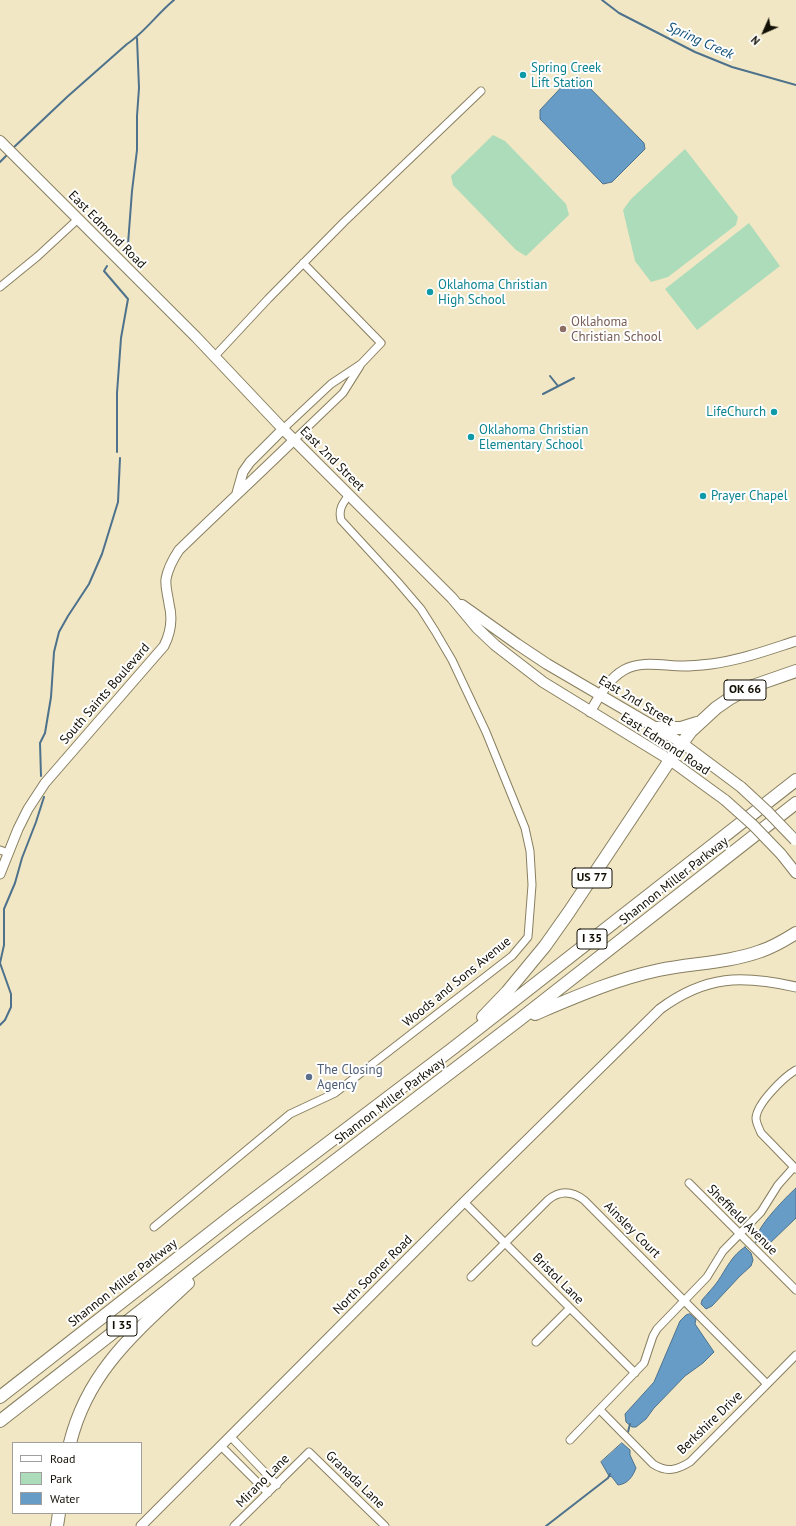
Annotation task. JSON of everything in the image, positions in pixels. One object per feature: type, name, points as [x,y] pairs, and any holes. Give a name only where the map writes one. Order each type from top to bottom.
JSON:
[{"type":"highway","name":"OK 66","points":[[655,728],[681,728],[700,722],[716,708],[750,687],[796,671]]},
{"type":"highway","points":[[682,743],[700,722]]},
{"type":"highway","name":"US 77","points":[[452,1049],[507,992],[545,946],[682,743]]},
{"type":"highway","name":"Shannon Miller Parkway","points":[[0,1397],[233,1215],[452,1049],[796,780]]},
{"type":"highway","name":"Shannon Miller Parkway","points":[[0,1421],[243,1231],[519,1020],[796,803]]},
{"type":"highway","points":[[519,1020],[578,995],[619,981],[659,970],[742,957],[761,951],[796,933]]},
{"type":"highway","points":[[70,1442],[83,1405],[98,1377],[117,1352],[243,1231]]},
{"type":"highway","points":[[57,1526],[59,1514]]},
{"type":"main road","name":"East Edmond Road","points":[[0,141],[196,337]]},
{"type":"main road","name":"East 2nd Street","points":[[196,337],[283,429],[452,598],[477,628],[495,645],[543,682],[590,712]]},
{"type":"main road","name":"East 2nd Street","points":[[452,598],[517,644],[682,743],[741,787],[796,841]]},
{"type":"main road","name":"East Edmond Road","points":[[590,712],[670,760],[725,800],[753,825],[796,872]]},
{"type":"street","points":[[214,357],[303,263],[481,91]]},
{"type":"street","points":[[0,287],[38,256],[78,219]]},
{"type":"street","name":"South Saints Boulevard","points":[[0,874],[4,852],[45,782],[164,646],[168,638],[172,620],[166,590],[166,579],[172,560],[179,550],[343,393],[361,364],[381,343],[303,263]]},
{"type":"street","name":"South Saints Boulevard","points":[[237,493],[243,472],[250,462],[331,384],[361,364]]},
{"type":"street","name":"Woods and Sons Avenue","points":[[154,1227],[290,1114],[335,1093],[512,956],[528,936],[532,885],[530,851],[525,828],[516,805],[486,732],[452,660],[435,631],[402,586],[341,520],[339,513],[342,505],[349,495]]},
{"type":"street","points":[[590,712],[609,682],[624,670],[637,665],[684,666],[710,664],[742,658],[796,641]]},
{"type":"street","name":"North Sooner Road","points":[[141,1526],[464,1202],[660,1009],[674,998],[713,982],[746,979],[767,981],[796,987]]},
{"type":"street","points":[[570,1440],[646,1360],[655,1332],[707,1277],[723,1250],[761,1212],[778,1185],[795,1168],[766,1139],[758,1126],[756,1118],[757,1113],[767,1098],[785,1078],[796,1070]]},
{"type":"street","name":"Sheffield Avenue","points":[[689,1182],[796,1290]]},
{"type":"street","name":"Ainsley Court","points":[[470,1277],[551,1197],[564,1192],[574,1194],[584,1200],[767,1384]]},
{"type":"street","name":"Bristol Lane","points":[[464,1202],[635,1373]]},
{"type":"street","points":[[536,1342],[570,1308]]},
{"type":"street","name":"Berkshire Drive","points":[[600,1410],[653,1464],[664,1470],[675,1470],[690,1462],[796,1355]]},
{"type":"street","points":[[230,1436],[277,1485]]},
{"type":"street","points":[[221,1446],[268,1493]]},
{"type":"street","name":"Mirano Lane","points":[[234,1526],[309,1452]]},
{"type":"street","name":"Granada Lane","points":[[309,1452],[385,1526]]},
{"type":"street","points":[[245,1470],[254,1461]]},
{"type":"green space","points":[[493,135],[505,141],[566,204],[569,215],[526,256],[516,250],[453,185],[451,176]]},
{"type":"green space","points":[[685,149],[738,217],[736,225],[668,277],[651,282],[635,261],[623,210],[631,199]]},
{"type":"green space","points":[[749,223],[780,266],[697,330],[665,289]]},
{"type":"water","points":[[580,78],[644,143],[645,149],[612,182],[603,184],[540,119],[540,110],[569,79]]},
{"type":"water","points":[[796,1188],[796,1218],[770,1243],[763,1242],[757,1236],[759,1231],[774,1211]]},
{"type":"water","points":[[745,1247],[751,1253],[753,1260],[751,1266],[712,1306],[706,1309],[701,1304],[702,1300],[718,1281],[733,1258]]},
{"type":"water","points":[[690,1314],[696,1319],[695,1324],[714,1352],[703,1363],[685,1376],[654,1408],[646,1419],[636,1427],[632,1427],[626,1422],[625,1414],[654,1382],[680,1321],[686,1315]]},
{"type":"water","points":[[622,1443],[630,1450],[630,1455],[636,1468],[630,1479],[625,1483],[618,1485],[612,1477],[609,1476],[601,1462]]},
{"type":"waterway","points":[[12,149],[67,97],[139,35],[174,0]]},
{"type":"waterway","name":"Spring Creek","points":[[602,0],[619,13],[695,52],[732,67],[796,85]]},
{"type":"waterway","points":[[128,244],[137,150],[139,88],[137,38]]},
{"type":"waterway","points":[[0,162],[8,154]]},
{"type":"waterway","points":[[107,266],[104,271],[128,299],[121,338],[117,393],[117,452]]},
{"type":"waterway","points":[[550,376],[558,386]]},
{"type":"waterway","points":[[543,394],[574,378]]},
{"type":"waterway","points":[[41,776],[40,743],[45,733],[51,697],[54,652],[59,632],[89,584],[102,554],[118,502],[120,458]]},
{"type":"waterway","points":[[0,1025],[5,1020],[11,1007],[11,994],[0,963],[4,945],[4,909],[15,883],[22,858],[44,797]]},
{"type":"waterway","points":[[756,1242],[760,1238]]},
{"type":"waterway","points":[[628,1432],[630,1424]]},
{"type":"waterway","points":[[546,1526],[608,1478],[610,1474]]},
{"type":"place","name":"Spring Creek Lift Station","points":[[523,75]]},
{"type":"place","name":"Oklahoma Christian High School","points":[[430,292]]},
{"type":"place","name":"Oklahoma Christian School","points":[[563,329]]},
{"type":"place","name":"LifeChurch","points":[[774,412]]},
{"type":"place","name":"Oklahoma Christian Elementary School","points":[[471,437]]},
{"type":"place","name":"Prayer Chapel","points":[[703,496]]},
{"type":"place","name":"The Closing Agency","points":[[309,1077]]}]
